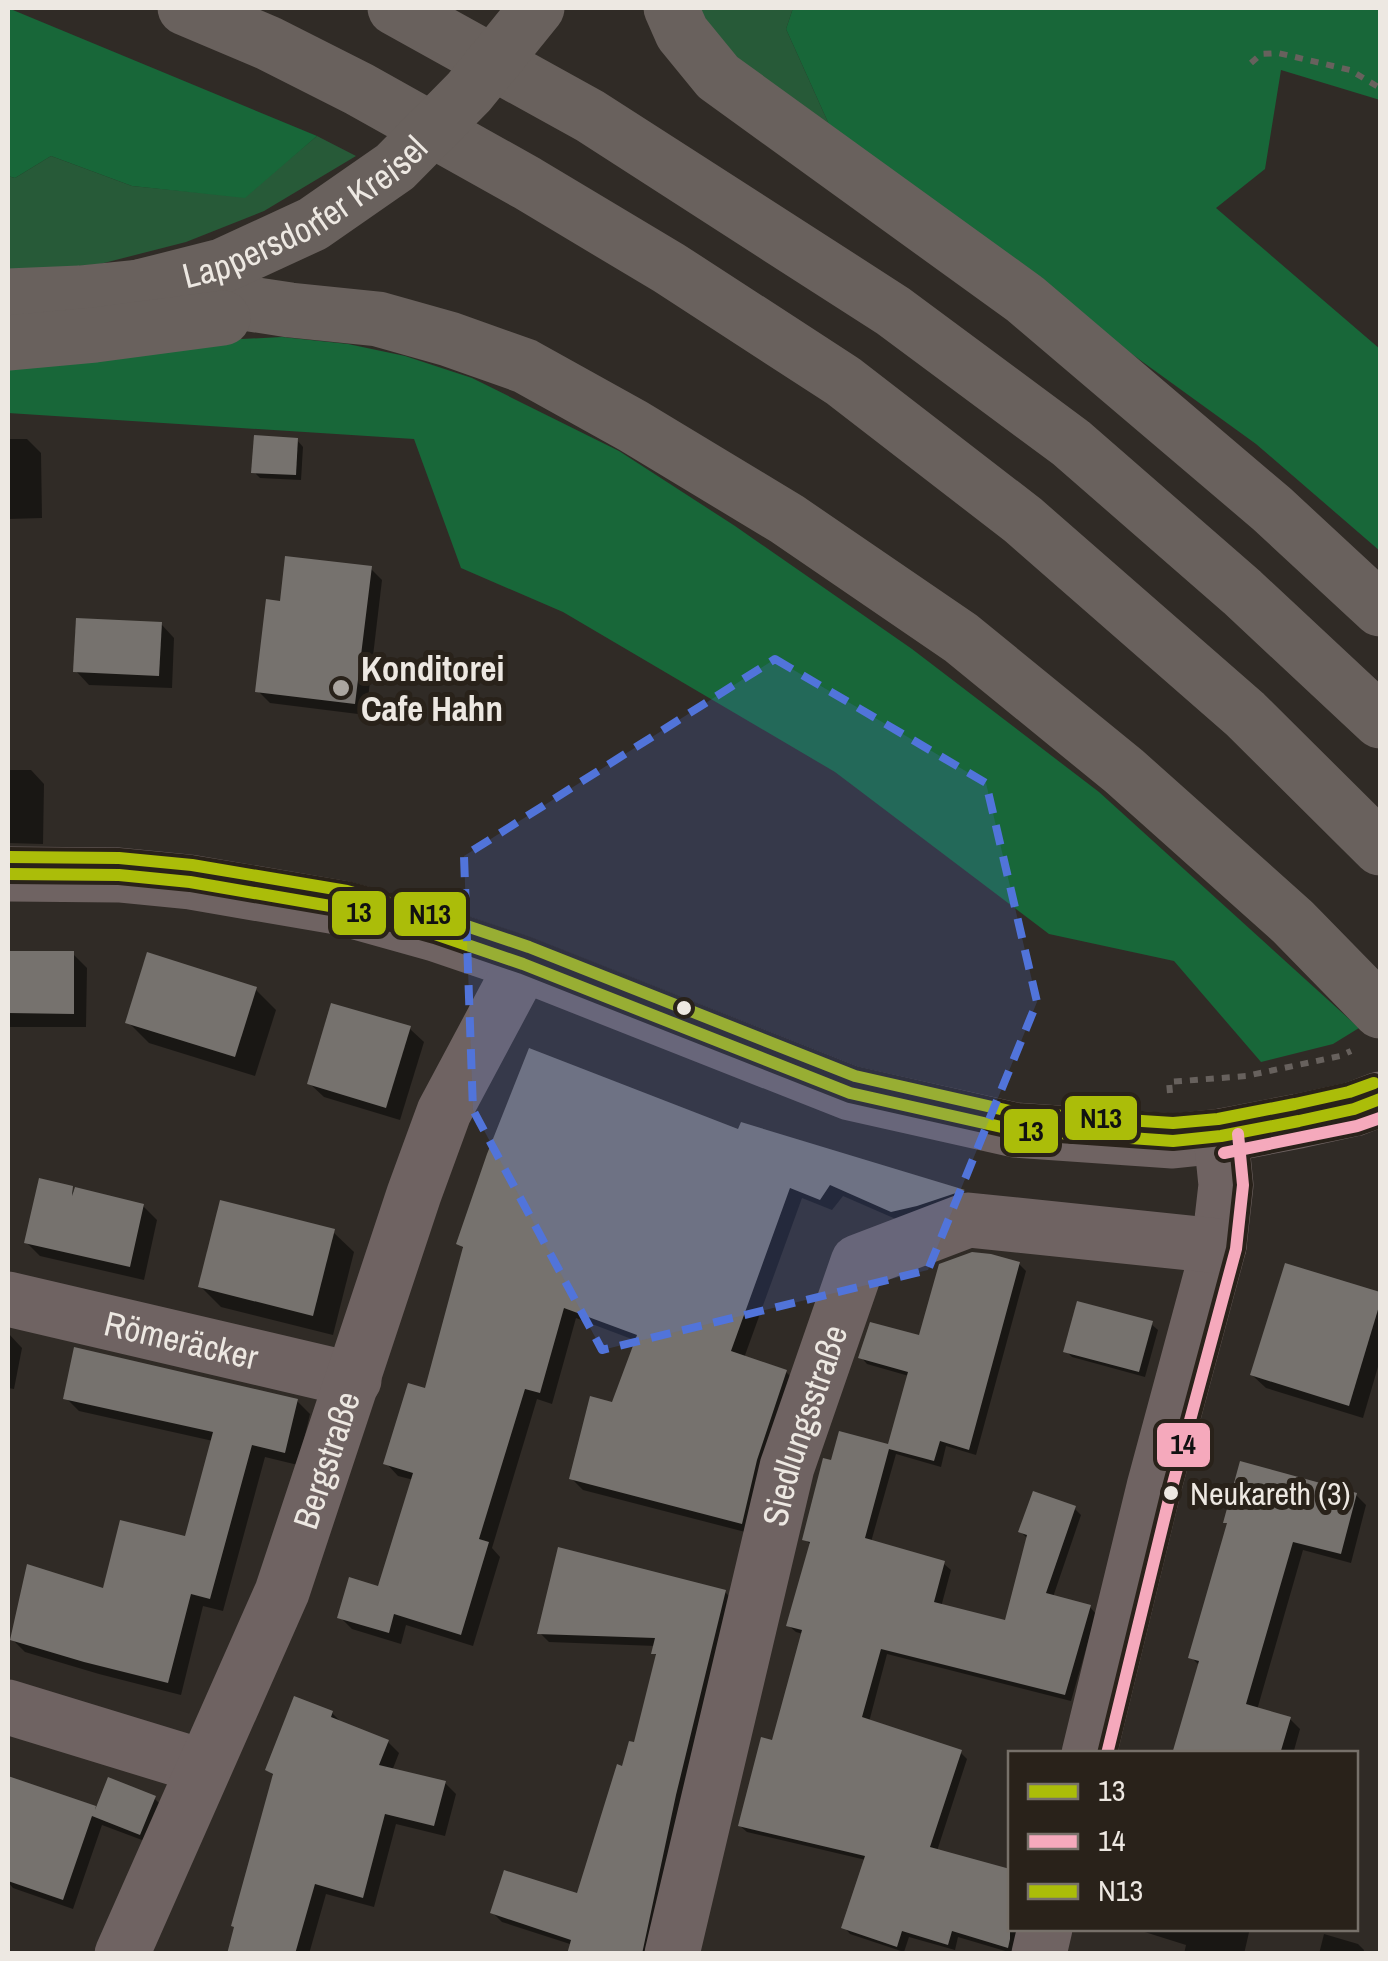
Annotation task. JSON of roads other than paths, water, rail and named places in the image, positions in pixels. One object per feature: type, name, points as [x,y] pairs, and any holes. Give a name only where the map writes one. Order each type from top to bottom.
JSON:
[{"type":"highway","points":[[185,8],[268,43],[360,89],[527,183],[843,380],[1023,520],[1244,714],[1380,848]]},
{"type":"highway","name":"Lappersdorfer Kreisel","points":[[8,296],[139,287],[222,266],[313,224],[395,167],[469,92],[537,8]]},
{"type":"highway","points":[[671,8],[682,33],[718,77],[1025,299],[1272,509],[1380,609]]},
{"type":"highway","points":[[408,14],[590,116],[893,311],[1072,443],[1242,592],[1380,721]]},
{"type":"highway","points":[[139,287],[378,319],[525,366],[633,426],[770,508],[961,638],[1124,771],[1293,922],[1380,1012]]},
{"type":"highway","points":[[8,343],[290,310]]},
{"type":"street","points":[[8,874],[119,875],[190,882],[342,908],[523,964],[850,1093],[1015,1130],[1173,1142],[1354,1109],[1380,1099]]},
{"type":"street","name":"Bergstraße","points":[[122,1954],[282,1592],[444,1112],[523,964]]},
{"type":"street","points":[[1089,1751],[1219,1246],[1226,1185],[1221,1136]]},
{"type":"street","name":"Siedlungsstraße","points":[[672,1954],[786,1466],[858,1262],[968,1220],[1219,1246]]},
{"type":"street","name":"Römeräcker","points":[[8,1300],[354,1380]]},
{"type":"street","points":[[8,1708],[204,1767]]},
{"type":"place","name":"Konditorei Cafe Hahn","points":[[341,688]]},
{"type":"place","name":"Neukareth (3)","points":[[1171,1493]]}]
